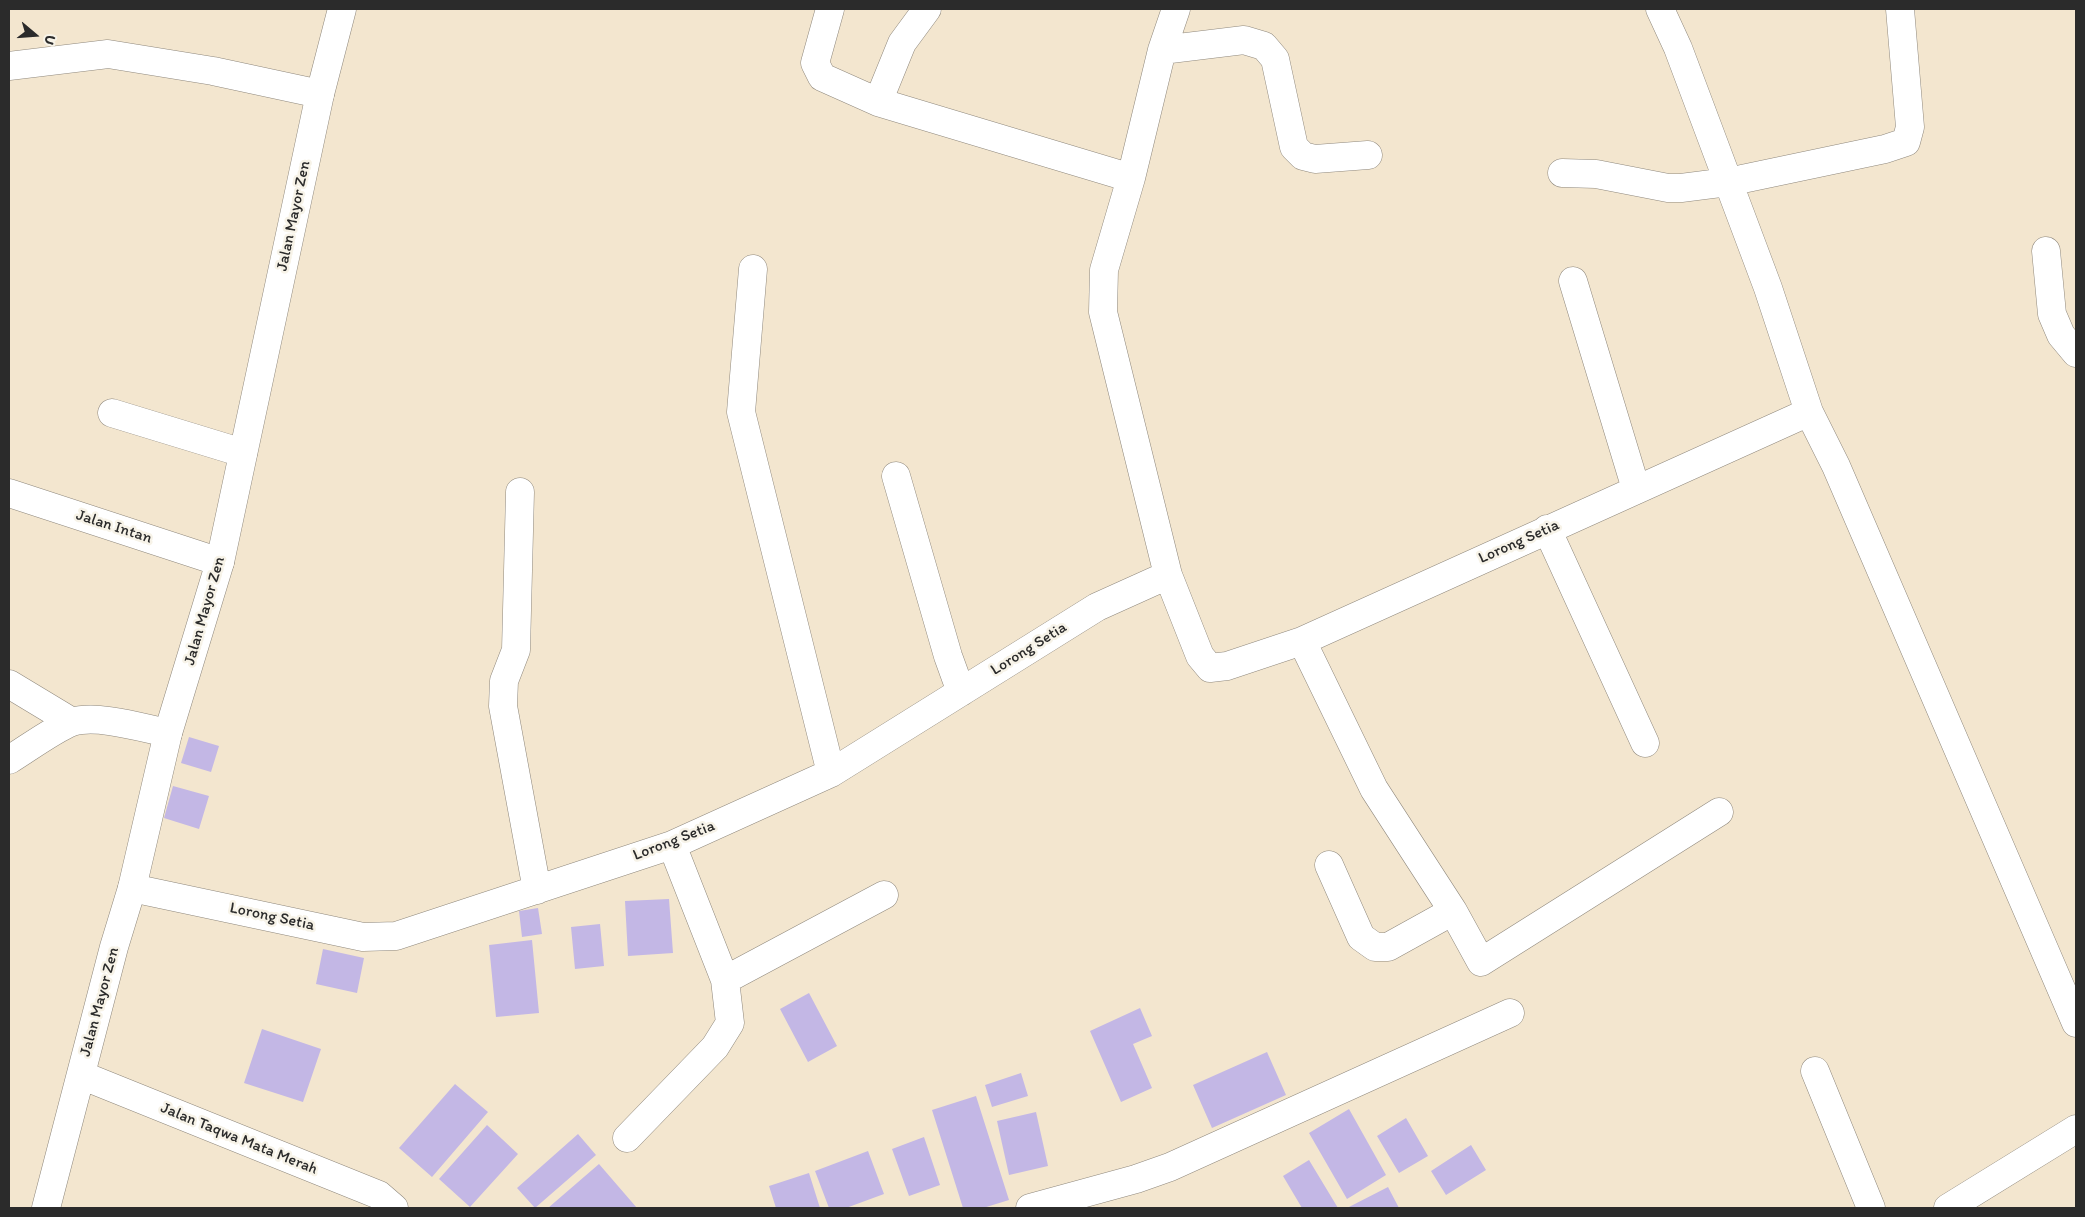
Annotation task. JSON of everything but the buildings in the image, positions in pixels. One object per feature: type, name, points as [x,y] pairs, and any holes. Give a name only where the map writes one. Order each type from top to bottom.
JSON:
[{"type":"street","name":"Jalan Mayor Zen","points":[[46,1208],[132,888],[168,733],[220,562],[320,94],[342,9]]},
{"type":"street","points":[[830,9],[815,63],[822,77],[878,102],[1131,178]]},
{"type":"street","points":[[878,102],[902,43],[927,9]]},
{"type":"street","points":[[1168,575],[1103,312],[1104,270],[1131,178],[1162,50],[1176,9]]},
{"type":"street","points":[[1660,9],[1678,48],[1768,288],[1809,412],[1836,466],[2076,1022]]},
{"type":"street","points":[[1562,173],[1596,174],[1668,188],[1728,182],[1885,149],[1906,142],[1910,127],[1900,9]]},
{"type":"street","points":[[1162,50],[1244,40],[1258,42],[1264,46],[1274,59],[1294,147],[1303,156],[1315,159],[1368,155]]},
{"type":"street","points":[[9,66],[108,54],[213,71],[320,94]]},
{"type":"street","points":[[2046,251],[2052,314],[2061,335],[2076,353]]},
{"type":"street","points":[[753,268],[741,412],[831,773]]},
{"type":"street","points":[[1573,281],[1636,489]]},
{"type":"street","name":"Lorong Setia","points":[[132,888],[363,937],[396,936],[672,845],[831,773],[1097,607],[1168,575],[1200,656],[1210,668],[1227,666],[1302,640],[1809,412]]},
{"type":"street","points":[[112,413],[243,453]]},
{"type":"street","points":[[896,476],[948,656],[961,692]]},
{"type":"street","points":[[520,492],[516,650],[504,681],[502,706],[536,890]]},
{"type":"street","name":"Jalan Intan","points":[[9,493],[220,562]]},
{"type":"street","points":[[1547,529],[1645,743]]},
{"type":"street","points":[[1302,640],[1374,789],[1453,911],[1481,962],[1719,812]]},
{"type":"street","points":[[9,684],[72,722]]},
{"type":"street","points":[[9,760],[72,722],[88,720],[109,722],[168,733]]},
{"type":"street","points":[[627,1138],[715,1047],[730,1023],[725,980],[672,845]]},
{"type":"street","points":[[1329,865],[1361,938],[1375,947],[1388,947],[1453,911]]},
{"type":"street","points":[[725,980],[884,895]]},
{"type":"street","points":[[1030,1208],[1136,1179],[1170,1167],[1510,1013]]},
{"type":"street","points":[[1815,1071],[1871,1208]]},
{"type":"street","name":"Jalan Taqwa Mata Merah","points":[[81,1075],[379,1195],[394,1208]]},
{"type":"street","points":[[1948,1208],[2076,1129]]}]
